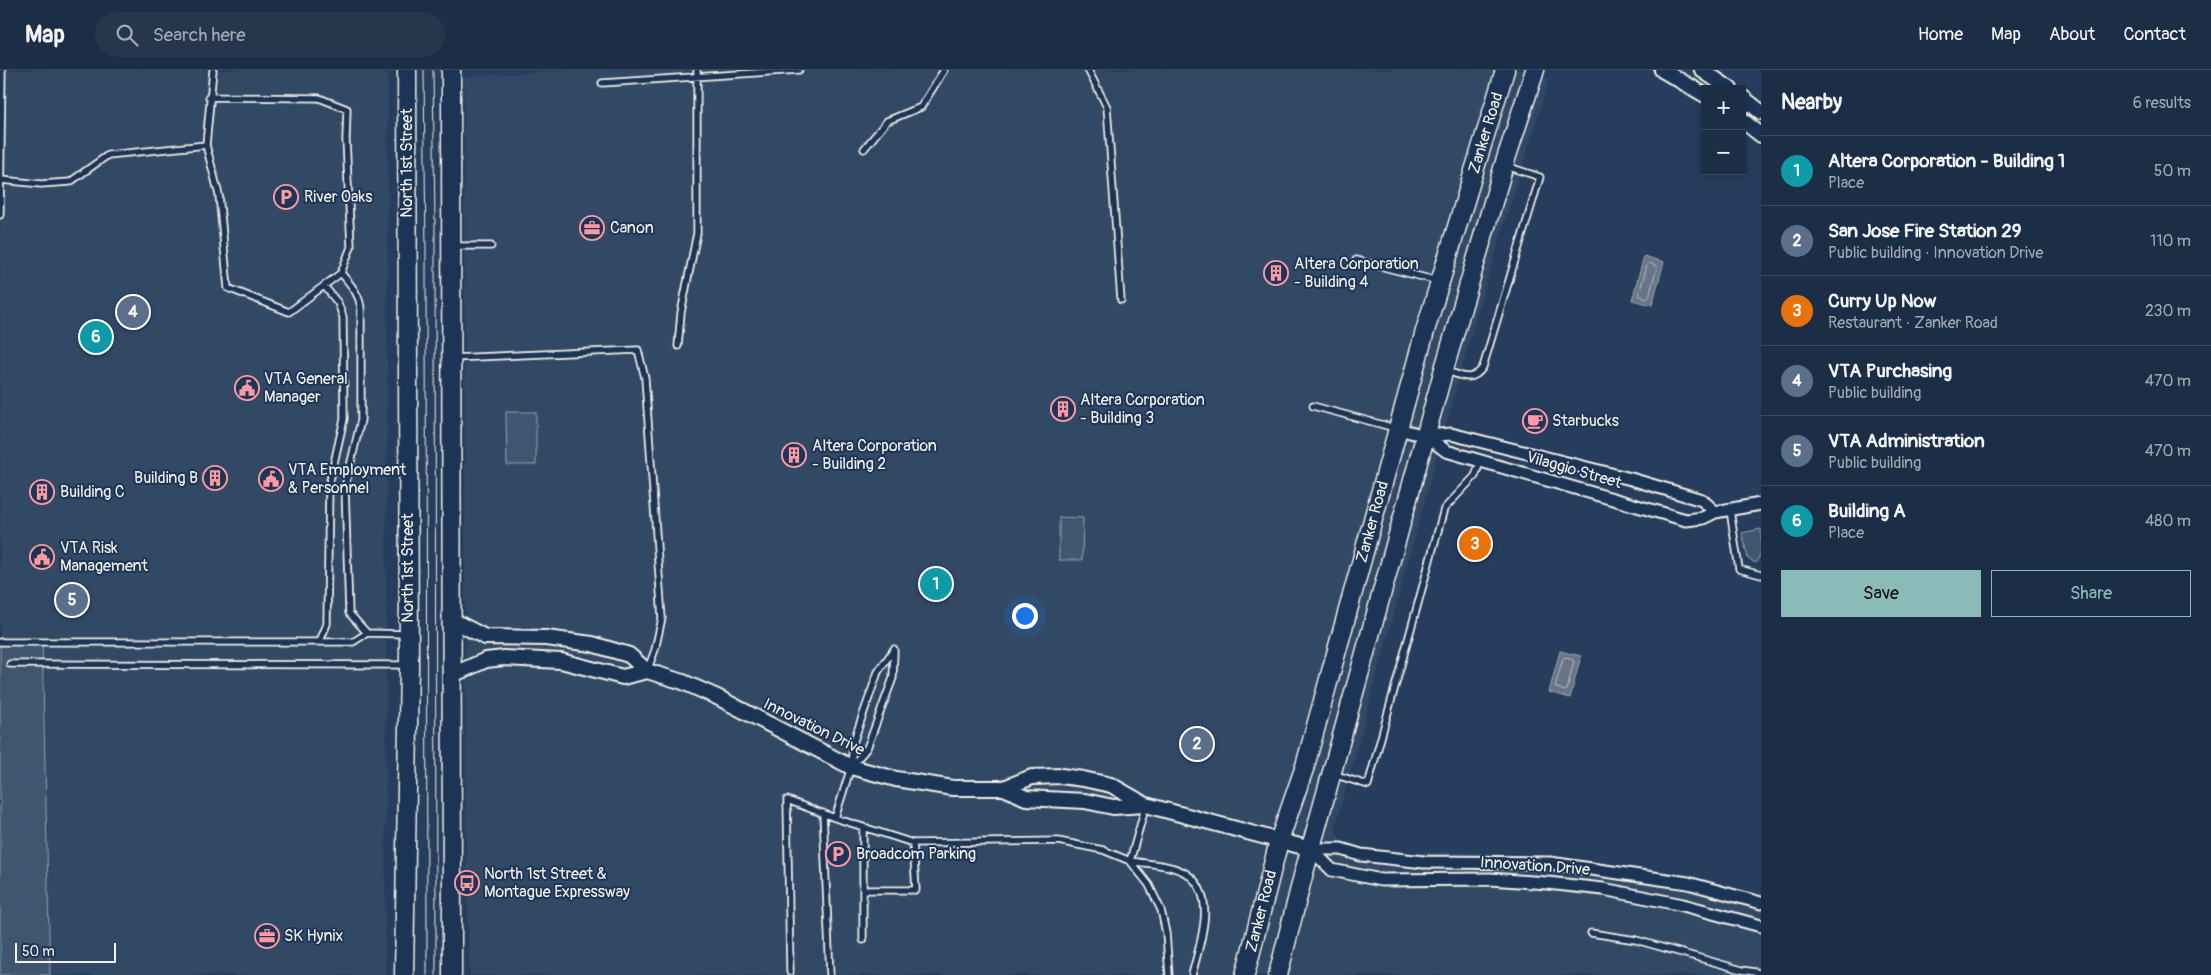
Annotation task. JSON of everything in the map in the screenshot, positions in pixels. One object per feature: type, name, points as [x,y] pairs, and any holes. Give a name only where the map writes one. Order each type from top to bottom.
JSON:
[{"type":"main road","name":"North 1st Street","points":[[404,975],[409,665],[407,70]]},
{"type":"main road","points":[[451,70],[452,975]]},
{"type":"main road","name":"Zanker Road","points":[[1245,975],[1279,841],[1305,766],[1440,281],[1505,70]]},
{"type":"main road","name":"Zanker Road","points":[[1278,975],[1444,369],[1504,166],[1535,70]]},
{"type":"street","points":[[1662,70],[1681,74],[1701,92]]},
{"type":"street","points":[[1702,70],[1724,85]]},
{"type":"street","points":[[1746,100],[1761,112]]},
{"type":"street","points":[[1746,123],[1761,135]]},
{"type":"street","name":"Vilaggio Street","points":[[1398,429],[1426,436],[1451,434],[1631,479],[1702,500],[1715,512]]},
{"type":"street","name":"Vilaggio Street","points":[[1426,436],[1446,452],[1481,460],[1686,520],[1704,518],[1715,512],[1761,504]]},
{"type":"street","name":"Innovation Drive","points":[[452,620],[485,637],[546,638],[592,644],[629,655],[647,671],[683,682],[717,697],[851,766],[922,784],[953,788],[1004,788],[1032,777],[1061,776],[1111,786],[1146,805],[1311,849],[1341,849],[1361,855],[1424,862],[1550,863],[1688,883],[1761,903]]},
{"type":"street","points":[[452,675],[486,660],[504,658],[561,661],[624,677],[647,671]]},
{"type":"street","name":"Innovation Drive","points":[[1004,788],[1026,798],[1085,801],[1113,807],[1146,805]]},
{"type":"street","name":"Innovation Drive","points":[[1311,849],[1332,870],[1381,880],[1490,879],[1593,888],[1683,905],[1761,926]]},
{"type":"lane","points":[[0,215],[2,70]]},
{"type":"lane","points":[[209,96],[318,98],[347,109],[346,139],[351,247],[341,273],[290,312],[228,288],[219,196],[206,145],[209,96],[213,70]]},
{"type":"lane","points":[[602,83],[697,73],[798,70]]},
{"type":"lane","points":[[864,150],[887,121],[921,107],[944,70]]},
{"type":"lane","points":[[1088,70],[1107,107],[1121,300]]},
{"type":"lane","points":[[678,346],[681,313],[698,233],[697,73]]},
{"type":"lane","points":[[1,180],[41,184],[70,182],[108,155],[206,145]]},
{"type":"lane","points":[[1444,369],[1471,378],[1478,375],[1483,368],[1540,177],[1504,166]]},
{"type":"lane","points":[[451,246],[491,246]]},
{"type":"lane","points":[[1356,260],[1440,281]]},
{"type":"lane","points":[[341,273],[360,299],[361,420],[345,487],[349,613],[367,633]]},
{"type":"lane","points":[[320,641],[327,624],[329,485],[344,419],[343,317],[338,303],[325,287]]},
{"type":"lane","points":[[452,358],[638,350],[645,378],[662,618],[655,650],[647,671]]},
{"type":"lane","points":[[1313,406],[1398,429]]},
{"type":"lane","points":[[1333,774],[1368,785],[1444,509],[1475,476],[1481,460]]},
{"type":"lane","points":[[1730,510],[1739,569],[1761,575]]},
{"type":"lane","points":[[0,642],[354,642],[367,633],[408,634]]},
{"type":"lane","points":[[835,818],[851,766],[852,743],[878,672],[894,649],[893,678],[867,748],[851,766]]},
{"type":"lane","points":[[10,664],[409,665]]},
{"type":"lane","points":[[790,972],[787,800],[835,818],[913,843],[1058,841],[1103,850],[1130,861],[1172,868],[1187,874],[1196,885],[1202,897],[1205,919],[1192,975]]},
{"type":"lane","points":[[1130,861],[1146,805]]},
{"type":"lane","points":[[823,813],[830,975]]},
{"type":"lane","points":[[863,940],[864,827]]},
{"type":"lane","points":[[863,890],[916,890],[913,843]]},
{"type":"lane","points":[[1130,861],[1149,885],[1160,910],[1166,933],[1169,975]]},
{"type":"lane","points":[[1591,933],[1636,940],[1742,970],[1761,973]]},
{"type":"shaded area","points":[[383,70],[388,76],[385,975],[50,975],[42,640],[0,641],[0,71]]},
{"type":"shaded area","points":[[570,70],[1534,70],[1549,80],[1484,289],[1336,824],[1336,832],[1341,840],[1360,848],[1408,853],[1467,852],[1566,858],[1624,866],[1684,879],[1761,900],[1761,975],[470,975],[466,868],[464,77]]},
{"type":"shaded area","points":[[506,412],[536,412],[536,465],[507,465]]},
{"type":"shaded area","points":[[1059,517],[1083,518],[1082,560],[1059,560]]},
{"type":"shaded area","points":[[1761,529],[1761,553],[1756,563],[1748,559],[1742,533]]},
{"type":"shaded area","points":[[42,640],[50,975],[0,975],[0,641]]},
{"type":"water","points":[[1644,256],[1664,262],[1652,305],[1632,300]]},
{"type":"water","points":[[1560,651],[1581,656],[1570,698],[1549,692]]},
{"type":"tram line","points":[[424,70],[427,975]]},
{"type":"tram line","points":[[433,70],[436,975]]},
{"type":"place","name":"River Oaks","points":[[286,197]]},
{"type":"place","name":"Canon","points":[[592,228]]},
{"type":"place","name":"Altera Corporation - Building 4","points":[[1276,273]]},
{"type":"place","name":"VTA Purchasing","points":[[133,312]]},
{"type":"place","name":"Building A","points":[[96,337]]},
{"type":"place","name":"VTA General Manager","points":[[247,388]]},
{"type":"place","name":"Altera Corporation - Building 3","points":[[1063,409]]},
{"type":"place","name":"Starbucks","points":[[1535,421]]},
{"type":"place","name":"Altera Corporation - Building 2","points":[[794,455]]},
{"type":"place","name":"Building B","points":[[215,478]]},
{"type":"place","name":"VTA Employment & Personnel","points":[[271,479]]},
{"type":"place","name":"Building C","points":[[42,492]]},
{"type":"place","name":"Curry Up Now","points":[[1475,544]]},
{"type":"place","name":"VTA Risk Management","points":[[42,557]]},
{"type":"place","name":"Altera Corporation - Building 1","points":[[936,584]]},
{"type":"place","name":"VTA Administration","points":[[72,600]]},
{"type":"place","name":"San Jose Fire Station 29","points":[[1197,744]]},
{"type":"place","name":"Broadcom Parking","points":[[838,854]]},
{"type":"place","name":"North 1st Street & Montague Expressway","points":[[467,883]]},
{"type":"place","name":"SK Hynix","points":[[267,936]]}]
